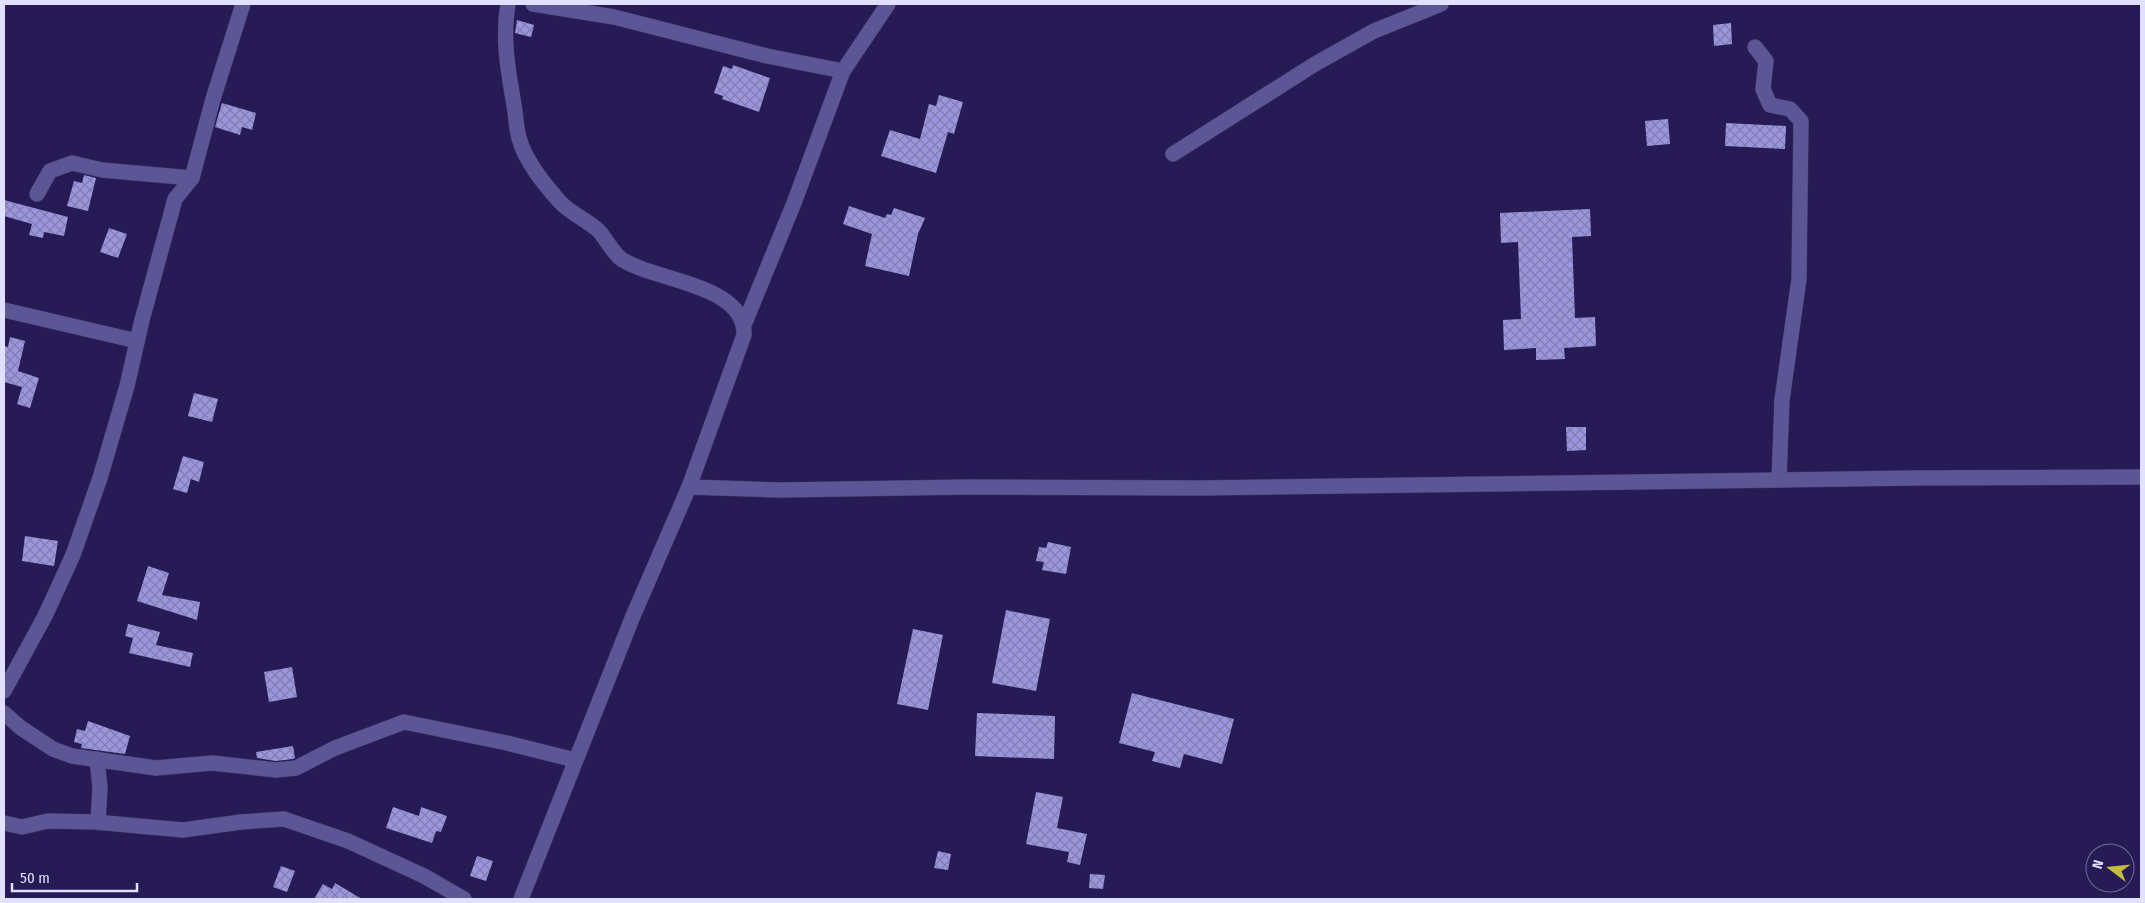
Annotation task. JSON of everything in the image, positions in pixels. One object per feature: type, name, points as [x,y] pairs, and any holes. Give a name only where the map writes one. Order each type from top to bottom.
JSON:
[{"type":"street","points":[[4,691],[45,616],[72,555],[100,478],[127,386],[137,341],[175,199],[192,178],[213,99],[243,4]]},
{"type":"street","points":[[508,4],[504,24],[506,62],[519,140],[538,175],[562,204],[599,231],[620,258],[646,270],[709,292],[728,305],[743,320],[744,325],[744,335],[689,487],[633,616],[521,899]]},
{"type":"street","points":[[533,4],[614,17],[767,56],[843,71]]},
{"type":"street","points":[[744,325],[794,204],[843,71],[888,4]]},
{"type":"street","points":[[1173,154],[1315,64],[1366,36],[1441,4]]},
{"type":"street","points":[[1755,47],[1766,61],[1764,90],[1770,105],[1790,108],[1801,121],[1799,280],[1782,400],[1779,480]]},
{"type":"street","points":[[38,194],[50,171],[72,163],[102,170],[192,178]]},
{"type":"street","points":[[4,310],[137,341]]},
{"type":"street","points":[[689,487],[780,490],[968,487],[1201,488],[2141,477]]},
{"type":"street","points":[[4,714],[21,728],[53,748],[72,756],[156,768],[212,762],[276,770],[296,768],[335,748],[404,722],[498,741],[575,760]]},
{"type":"street","points":[[97,760],[100,788],[98,822]]},
{"type":"street","points":[[4,823],[22,826],[48,821],[98,822],[182,830],[241,822],[284,819],[348,841],[424,876],[464,899]]},
{"type":"building","points":[[517,20],[534,25],[531,37],[515,33]]},
{"type":"building","points":[[1731,23],[1732,44],[1714,46],[1713,25]]},
{"type":"building","points":[[733,65],[770,78],[759,112],[722,99],[723,96],[714,93],[723,66],[732,69]]},
{"type":"building","points":[[939,95],[963,102],[954,134],[948,132],[936,173],[881,156],[890,130],[920,139],[929,104],[936,106]]},
{"type":"building","points":[[222,103],[256,113],[252,130],[242,127],[240,135],[215,127]]},
{"type":"building","points":[[1668,119],[1670,144],[1647,146],[1645,121]]},
{"type":"building","points":[[1726,123],[1786,126],[1785,149],[1725,146]]},
{"type":"building","points":[[84,175],[96,178],[88,211],[67,206],[74,181],[82,183]]},
{"type":"building","points":[[4,200],[68,217],[64,236],[44,232],[43,238],[29,235],[32,224],[4,216]]},
{"type":"building","points":[[849,206],[885,218],[887,214],[891,215],[894,208],[925,218],[918,234],[909,276],[865,266],[872,234],[843,224]]},
{"type":"building","points":[[1590,209],[1591,236],[1572,237],[1575,318],[1595,317],[1596,346],[1564,348],[1565,359],[1536,360],[1536,348],[1504,350],[1503,320],[1521,319],[1518,242],[1501,243],[1500,213]]},
{"type":"building","points":[[109,228],[127,234],[118,258],[100,252]]},
{"type":"building","points":[[10,337],[25,341],[18,371],[39,378],[30,408],[17,404],[22,387],[4,382],[4,346],[8,347]]},
{"type":"building","points":[[194,393],[218,399],[212,422],[188,416]]},
{"type":"building","points":[[1566,427],[1586,427],[1586,450],[1567,451]]},
{"type":"building","points":[[183,456],[204,462],[199,482],[191,479],[187,493],[173,489]]},
{"type":"building","points":[[25,536],[58,541],[54,566],[22,561]]},
{"type":"building","points":[[1048,542],[1071,547],[1066,574],[1042,570],[1044,562],[1036,561],[1039,547],[1046,548]]},
{"type":"building","points":[[148,566],[169,573],[162,595],[200,602],[197,620],[137,601]]},
{"type":"building","points":[[1006,610],[1050,619],[1036,691],[992,683]]},
{"type":"building","points":[[128,624],[160,632],[156,645],[193,653],[190,667],[129,653],[133,638],[125,636]]},
{"type":"building","points":[[913,629],[943,635],[928,710],[897,704]]},
{"type":"building","points":[[292,667],[297,697],[269,702],[264,672]]},
{"type":"building","points":[[1132,693],[1234,719],[1222,764],[1184,754],[1180,768],[1152,761],[1155,752],[1119,743]]},
{"type":"building","points":[[977,713],[1055,716],[1054,759],[975,756]]},
{"type":"building","points":[[88,721],[130,736],[125,754],[81,748],[82,744],[74,742],[77,729],[85,731]]},
{"type":"building","points":[[293,746],[295,758],[293,759],[276,761],[257,758],[256,752]]},
{"type":"building","points":[[1036,792],[1063,797],[1057,828],[1087,834],[1080,865],[1067,862],[1069,852],[1026,844]]},
{"type":"building","points":[[393,807],[419,816],[421,807],[447,816],[441,832],[436,831],[432,843],[386,828]]},
{"type":"building","points":[[938,851],[951,854],[948,870],[934,868]]},
{"type":"building","points":[[477,856],[493,861],[486,881],[470,876]]},
{"type":"building","points":[[281,866],[295,871],[287,892],[273,887]]},
{"type":"building","points":[[1090,874],[1105,875],[1103,889],[1089,888]]},
{"type":"building","points":[[335,883],[362,899],[314,899],[323,884],[332,889]]}]
